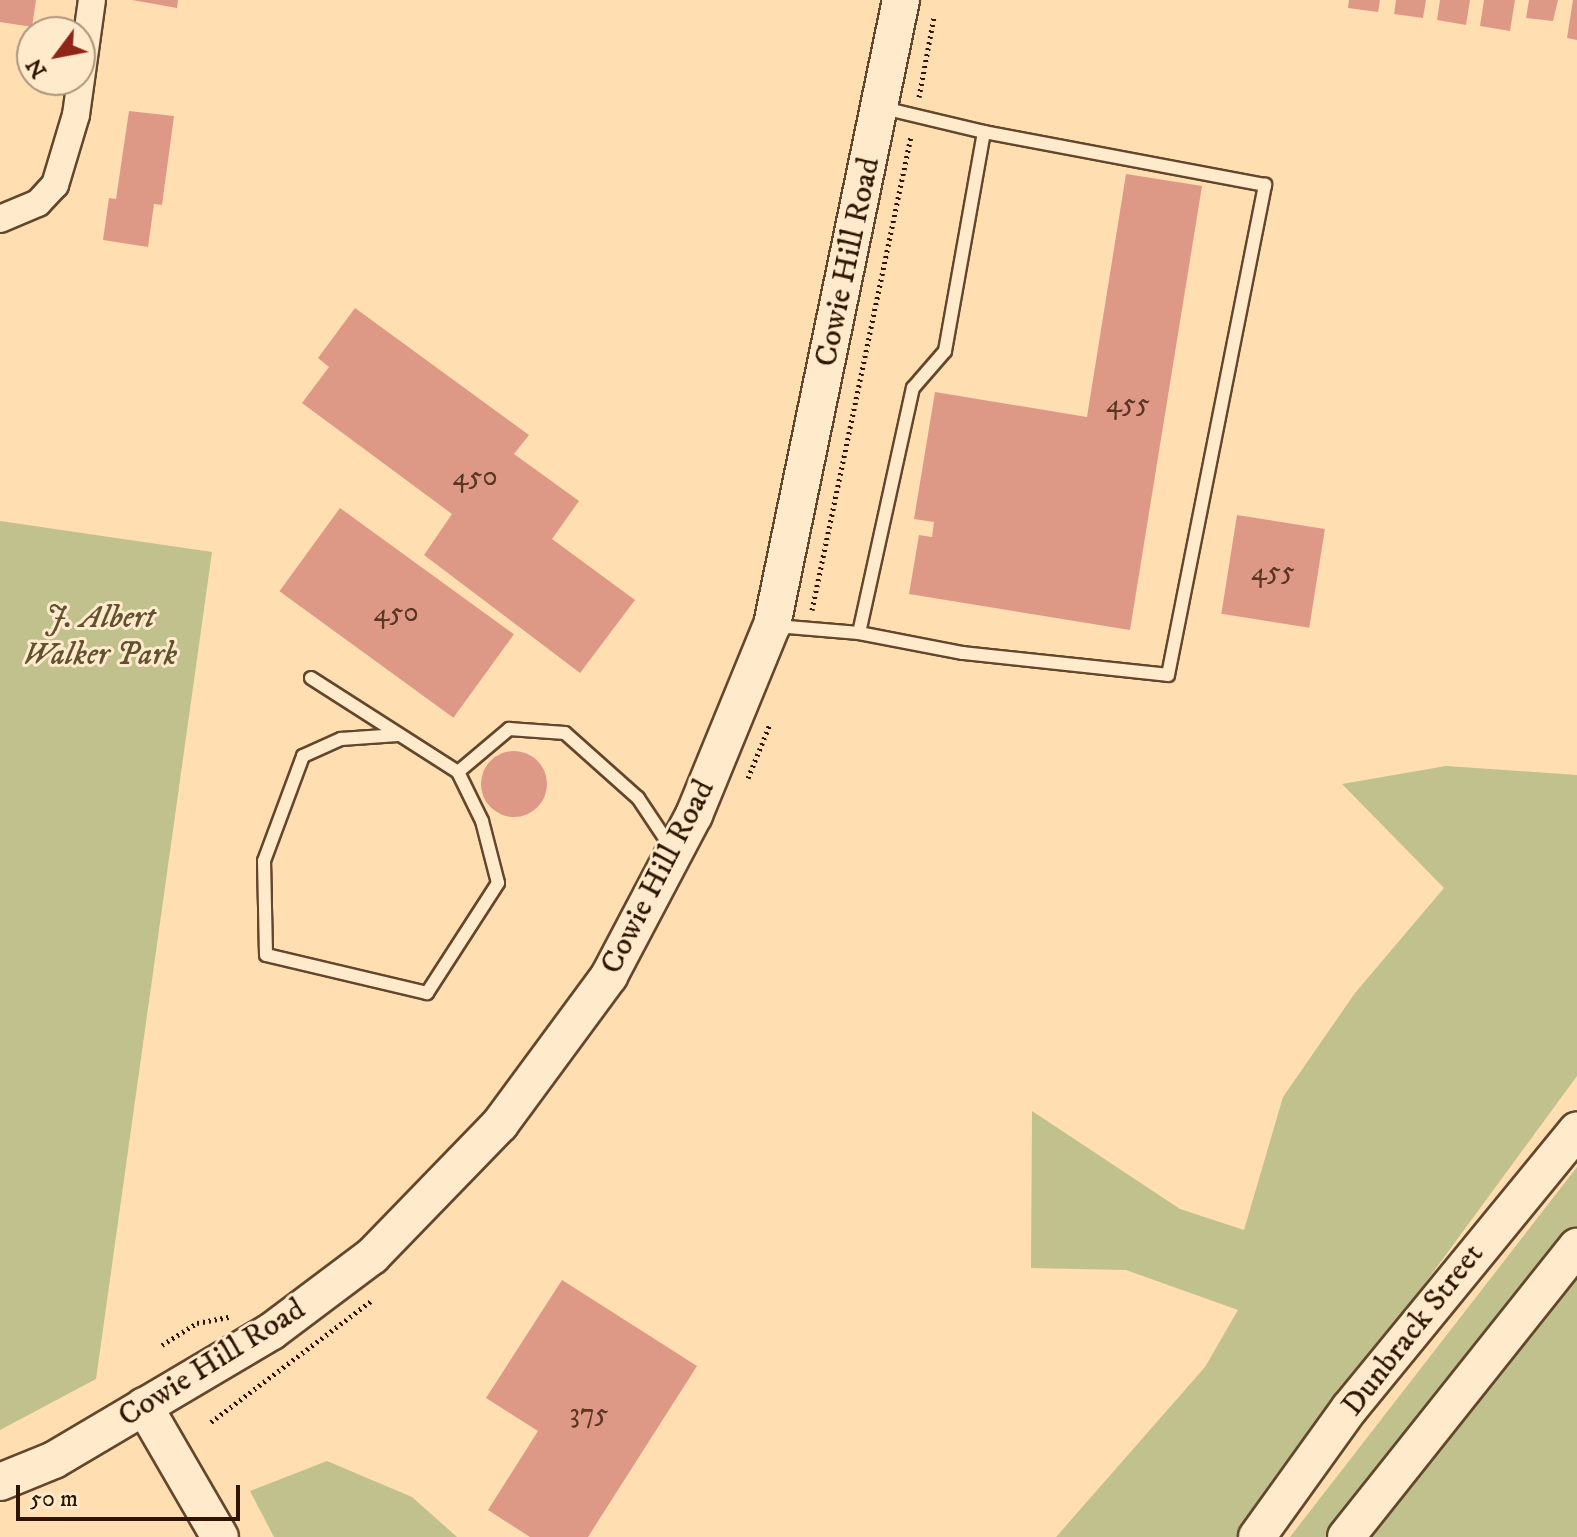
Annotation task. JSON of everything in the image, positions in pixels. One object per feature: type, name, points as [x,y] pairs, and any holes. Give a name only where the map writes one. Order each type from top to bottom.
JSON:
[{"type":"street","points":[[0,219],[38,203],[60,171],[76,115],[92,0]]},
{"type":"street","name":"Cowie Hill Road","points":[[0,1482],[54,1460],[272,1331],[372,1256],[500,1124],[609,976],[673,851],[772,625],[901,0]]},
{"type":"street","name":"Dunbrack Street","points":[[1257,1537],[1359,1397],[1577,1130]]},
{"type":"street","points":[[1346,1537],[1577,1247]]},
{"type":"street","points":[[144,1406],[220,1537]]},
{"type":"lane","points":[[772,625],[859,633],[963,653],[1168,675],[1265,185],[984,132],[879,107]]},
{"type":"lane","points":[[859,633],[913,388],[945,351],[984,132]]},
{"type":"lane","points":[[311,678],[458,772],[482,821],[498,883],[427,993],[266,955],[264,861],[303,756],[341,739],[398,735]]},
{"type":"lane","points":[[458,772],[509,729],[565,733],[638,798],[673,851]]},
{"type":"path","points":[[162,1345],[197,1323],[242,1315]]},
{"type":"green space","name":"J. Albert Walker Park","points":[[0,521],[212,552],[96,1379],[0,1430]]},
{"type":"green space","points":[[1446,766],[1577,775],[1577,1076],[1239,1537],[1056,1537],[1205,1367],[1238,1310],[1126,1270],[1031,1268],[1032,1111],[1180,1209],[1244,1230],[1283,1097],[1355,993],[1444,888],[1342,784]]},
{"type":"green space","points":[[1577,1167],[1577,1537],[1290,1537]]},
{"type":"green space","points":[[327,1461],[412,1497],[457,1537],[274,1537],[250,1491]]},
{"type":"building","points":[[0,0],[36,0],[34,16],[16,16],[16,24],[0,22]]},
{"type":"building","points":[[132,0],[178,0],[177,8]]},
{"type":"building","points":[[1349,0],[1380,0],[1378,12],[1348,8]]},
{"type":"building","points":[[1396,0],[1426,0],[1423,18],[1394,14]]},
{"type":"building","points":[[1440,0],[1470,0],[1466,25],[1437,20]]},
{"type":"building","points":[[1484,0],[1515,0],[1510,31],[1480,26]]},
{"type":"building","points":[[1529,0],[1558,0],[1553,21],[1526,18]]},
{"type":"building","points":[[1573,0],[1577,0],[1577,40],[1567,38]]},
{"type":"building","points":[[129,111],[174,116],[162,205],[154,204],[148,247],[103,240],[109,198],[116,199]]},
{"type":"building","points":[[1126,174],[1202,186],[1130,630],[909,594],[919,535],[932,537],[934,522],[914,519],[935,392],[1087,417]]},
{"type":"building","points":[[355,308],[529,435],[514,454],[579,501],[552,539],[635,600],[580,673],[424,555],[452,514],[302,403],[329,367],[318,358]]},
{"type":"building","points":[[340,508],[514,634],[453,718],[279,591]]},
{"type":"building","points":[[1237,515],[1325,529],[1309,628],[1221,614]]},
{"type":"building","points":[[507,751],[521,751],[533,756],[542,765],[547,784],[545,797],[538,808],[521,817],[507,817],[495,812],[486,803],[481,791],[481,777],[486,765],[495,756]]},
{"type":"building","points":[[562,1280],[697,1366],[588,1537],[530,1537],[488,1510],[538,1431],[486,1398]]}]
